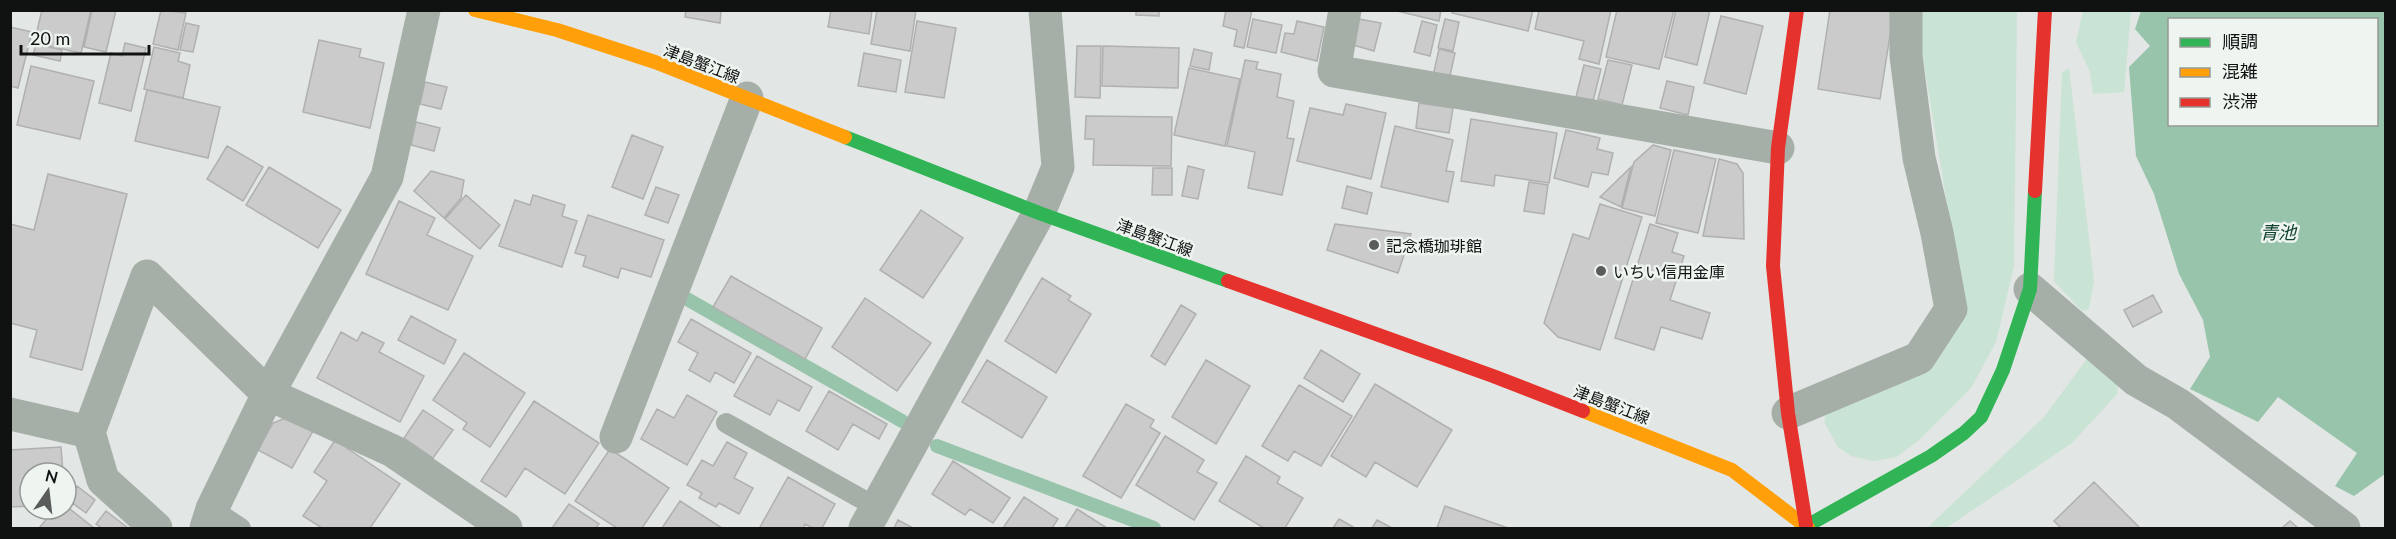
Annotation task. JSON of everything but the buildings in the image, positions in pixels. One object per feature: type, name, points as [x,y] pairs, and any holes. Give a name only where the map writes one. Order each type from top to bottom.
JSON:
[{"type":"main road","name":"津島蟹江線","points":[[475,10],[558,20],[655,62],[1039,213],[1493,375],[1732,470],[1805,527]]},
{"type":"main road","points":[[1797,10],[1778,148],[1773,266],[1788,413],[1805,527],[1931,456],[1964,433],[1981,417],[2003,370],[2030,289],[2045,10]]},
{"type":"street","points":[[209,519],[268,394],[387,177],[424,10]]},
{"type":"street","points":[[871,518],[1039,213],[1058,167],[1046,10]]},
{"type":"street","points":[[1345,10],[1334,71],[1778,148]]},
{"type":"street","points":[[1788,413],[1919,358],[1951,309],[1937,233],[1919,158],[1906,56],[1906,10]]},
{"type":"street","points":[[616,437],[747,98]]},
{"type":"street","points":[[156,528],[104,480],[88,432],[147,276],[268,394],[393,451],[506,528]]},
{"type":"street","points":[[2030,289],[2136,380],[2178,404],[2344,528]]},
{"type":"street","points":[[10,414],[88,432]]},
{"type":"lane","points":[[726,423],[871,518]]},
{"type":"lane","points":[[209,519],[241,528]]},
{"type":"shaded area","points":[[1922,11],[2017,11],[2014,266],[1996,342],[1971,388],[1918,441],[1896,457],[1874,461],[1851,456],[1838,447],[1824,422],[1828,407],[1929,372],[1965,313],[1922,52]]},
{"type":"shaded area","points":[[2083,11],[2131,11],[2124,92],[2093,94],[2090,72],[2076,42]]},
{"type":"shaded area","points":[[2069,68],[2094,281],[2089,309],[2082,311],[2054,281],[2062,73]]},
{"type":"shaded area","points":[[2089,356],[2118,385],[2117,394],[2072,443],[1946,528],[1927,528],[2044,417]]},
{"type":"water","name":"青池","points":[[2141,11],[2385,11],[2385,474],[2354,496],[2335,486],[2357,453],[2278,397],[2258,422],[2190,389],[2210,357],[2203,320],[2179,274],[2154,194],[2136,156],[2129,67],[2150,46],[2135,29]]},
{"type":"waterway","points":[[687,299],[902,421]]},
{"type":"waterway","points":[[937,446],[1154,528]]},
{"type":"traffic: fast","points":[[845,137],[1039,213],[1228,281]]},
{"type":"traffic: fast","points":[[1803,528],[1931,456],[1964,433],[1981,417],[2003,370],[2030,289],[2035,191]]},
{"type":"traffic: slow","points":[[475,10],[557,30],[655,62],[845,137]]},
{"type":"traffic: slow","points":[[1583,411],[1732,470],[1808,528]]},
{"type":"traffic: jam","points":[[1797,10],[1778,148],[1773,266],[1788,413],[1806,525]]},
{"type":"traffic: jam","points":[[2035,191],[2045,10]]},
{"type":"traffic: jam","points":[[1228,281],[1493,376],[1583,411]]},
{"type":"place","name":"記念橋珈琲館","points":[[1374,245]]},
{"type":"place","name":"いちい信用金庫","points":[[1601,271]]}]
